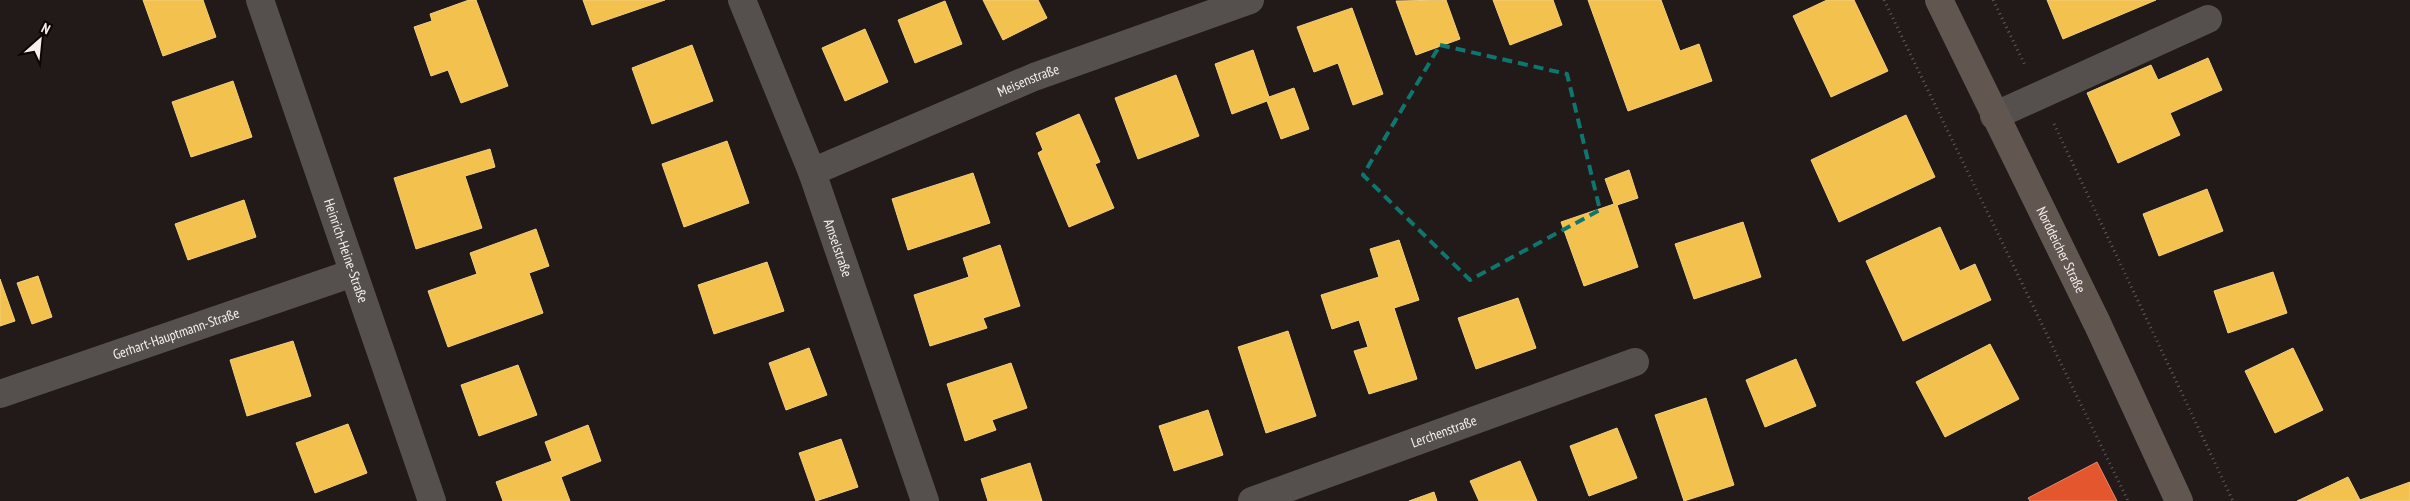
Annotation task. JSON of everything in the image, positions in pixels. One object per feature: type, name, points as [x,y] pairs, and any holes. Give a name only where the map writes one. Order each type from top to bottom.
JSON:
[{"type":"main road","name":"Norddeicher Straße","points":[[1939,0],[1994,116],[2097,323],[2179,501]]},
{"type":"street","name":"Heinrich-Heine-Straße","points":[[260,0],[432,501]]},
{"type":"street","name":"Amselstraße","points":[[742,0],[812,172],[925,501]]},
{"type":"street","name":"Meisenstraße","points":[[812,172],[1034,77],[1250,0]]},
{"type":"street","points":[[1994,116],[2208,19]]},
{"type":"street","name":"Gerhart-Hauptmann-Straße","points":[[0,394],[353,273]]},
{"type":"street","name":"Lerchenstraße","points":[[1252,501],[1635,362]]},
{"type":"path","points":[[1884,0],[2128,501]]},
{"type":"path","points":[[1993,0],[2232,501]]},
{"type":"highlighted area","points":[[1440,45],[1567,74],[1600,210],[1470,280],[1363,175]]},
{"type":"building: Wohnen","points":[[143,0],[203,0],[216,37],[163,56]]},
{"type":"building: Wohnen","points":[[469,0],[476,0],[508,86],[461,103],[448,70],[431,76],[414,27],[432,21],[430,14]]},
{"type":"building: Wohnen","points":[[583,0],[665,0],[592,25]]},
{"type":"building: Wohnen","points":[[983,0],[1038,0],[1047,18],[1003,40]]},
{"type":"building: Wohnen","points":[[1446,0],[1460,39],[1416,55],[1396,1]]},
{"type":"building: Wohnen","points":[[1493,0],[1553,0],[1562,25],[1510,45]]},
{"type":"building: Wohnen","points":[[1588,0],[1661,0],[1680,51],[1699,44],[1712,81],[1628,111]]},
{"type":"building: Wohnen","points":[[1827,0],[1854,0],[1888,71],[1831,97],[1793,16]]},
{"type":"building: Wohnen","points":[[2047,0],[2156,0],[2063,39]]},
{"type":"building: Wohnen","points":[[945,1],[962,44],[915,63],[898,20]]},
{"type":"building: Wohnen","points":[[1352,8],[1383,94],[1353,105],[1338,63],[1314,72],[1297,27]]},
{"type":"building: Wohnen","points":[[865,29],[888,82],[845,101],[822,48]]},
{"type":"building: Wohnen","points":[[692,45],[713,101],[652,124],[632,68]]},
{"type":"building: Wohnen","points":[[1253,50],[1269,97],[1294,88],[1309,129],[1281,139],[1267,101],[1232,114],[1215,64]]},
{"type":"building: Wohnen","points":[[2208,58],[2222,90],[2170,113],[2180,135],[2118,163],[2087,93],[2151,65],[2158,80]]},
{"type":"building: Wohnen","points":[[1176,75],[1199,136],[1138,159],[1115,98]]},
{"type":"building: Wohnen","points":[[233,81],[252,137],[191,157],[172,102]]},
{"type":"building: Wohnen","points":[[1079,114],[1100,162],[1095,164],[1114,208],[1069,227],[1038,153],[1043,150],[1036,133]]},
{"type":"building: Wohnen","points":[[1906,115],[1935,177],[1839,222],[1811,160]]},
{"type":"building: Wohnen","points":[[727,141],[749,203],[684,227],[662,164]]},
{"type":"building: Wohnen","points":[[490,149],[495,167],[465,176],[482,228],[416,249],[394,178]]},
{"type":"building: Wohnen","points":[[1629,170],[1638,198],[1617,205],[1638,267],[1584,286],[1561,222],[1614,204],[1605,179]]},
{"type":"building: Wohnen","points":[[973,173],[990,223],[908,250],[892,199]]},
{"type":"building: Wohnen","points":[[2207,189],[2223,231],[2159,256],[2143,214]]},
{"type":"building: Wohnen","points":[[244,200],[256,237],[188,260],[175,224]]},
{"type":"building: Wohnen","points":[[1743,222],[1761,277],[1694,299],[1675,244]]},
{"type":"building: Wohnen","points":[[1940,227],[1960,271],[1975,264],[1991,300],[1903,341],[1866,261]]},
{"type":"building: Wohnen","points":[[536,229],[549,266],[529,273],[543,313],[448,347],[428,291],[477,274],[470,253]]},
{"type":"building: Wohnen","points":[[1399,240],[1419,300],[1394,308],[1417,379],[1369,394],[1354,351],[1368,347],[1359,320],[1332,329],[1321,295],[1379,277],[1370,249]]},
{"type":"building: Wohnen","points":[[1000,245],[1020,306],[983,318],[987,328],[930,346],[914,295],[969,277],[963,258]]},
{"type":"building: Wohnen","points":[[767,262],[784,311],[714,334],[698,285]]},
{"type":"building: Wohnen","points":[[2273,272],[2287,313],[2228,333],[2214,291]]},
{"type":"building: Wohnen","points":[[38,276],[52,317],[32,324],[17,283]]},
{"type":"building: Wohnen","points":[[0,279],[15,321],[0,326]]},
{"type":"building: Wohnen","points":[[1518,298],[1536,348],[1476,369],[1458,318]]},
{"type":"building: Wohnen","points":[[1288,331],[1316,416],[1266,433],[1238,347]]},
{"type":"building: Wohnen","points":[[293,341],[311,396],[247,416],[230,360]]},
{"type":"building: Wohnen","points":[[1990,344],[2019,399],[1945,437],[1916,382]]},
{"type":"building: Wohnen","points":[[809,348],[827,395],[786,410],[769,363]]},
{"type":"building: Wohnen","points":[[2293,348],[2323,410],[2275,433],[2245,371]]},
{"type":"building: Wohnen","points":[[1796,359],[1816,406],[1765,427],[1746,380]]},
{"type":"building: Wohnen","points":[[1011,363],[1027,408],[992,420],[996,430],[965,441],[947,384]]},
{"type":"building: Wohnen","points":[[518,365],[537,415],[479,436],[461,385]]},
{"type":"building: Wohnen","points":[[1706,398],[1734,485],[1684,501],[1655,415]]},
{"type":"building: Wohnen","points":[[1208,410],[1223,455],[1174,471],[1159,426]]},
{"type":"building: Wohnen","points":[[348,424],[367,473],[315,493],[296,443]]},
{"type":"building: Wohnen","points":[[588,425],[601,461],[561,477],[570,501],[503,501],[496,482],[552,461],[545,442]]},
{"type":"building: Wohnen","points":[[1617,428],[1637,478],[1589,496],[1570,446]]},
{"type":"building: Wohnen","points":[[841,439],[858,487],[816,501],[799,453]]},
{"type":"building: Wohnen","points":[[1520,461],[1537,501],[1479,501],[1470,481]]},
{"type":"building: Wohnen","points":[[1030,463],[1042,501],[988,501],[981,479]]},
{"type":"building: Wohnen","points":[[2348,477],[2360,500],[2410,482],[2410,501],[2297,501]]},
{"type":"building: Wohnen","points":[[1434,492],[1437,501],[1409,501]]},
{"type":"building: Handel","points":[[2097,462],[2117,501],[2030,501],[2028,498]]}]
